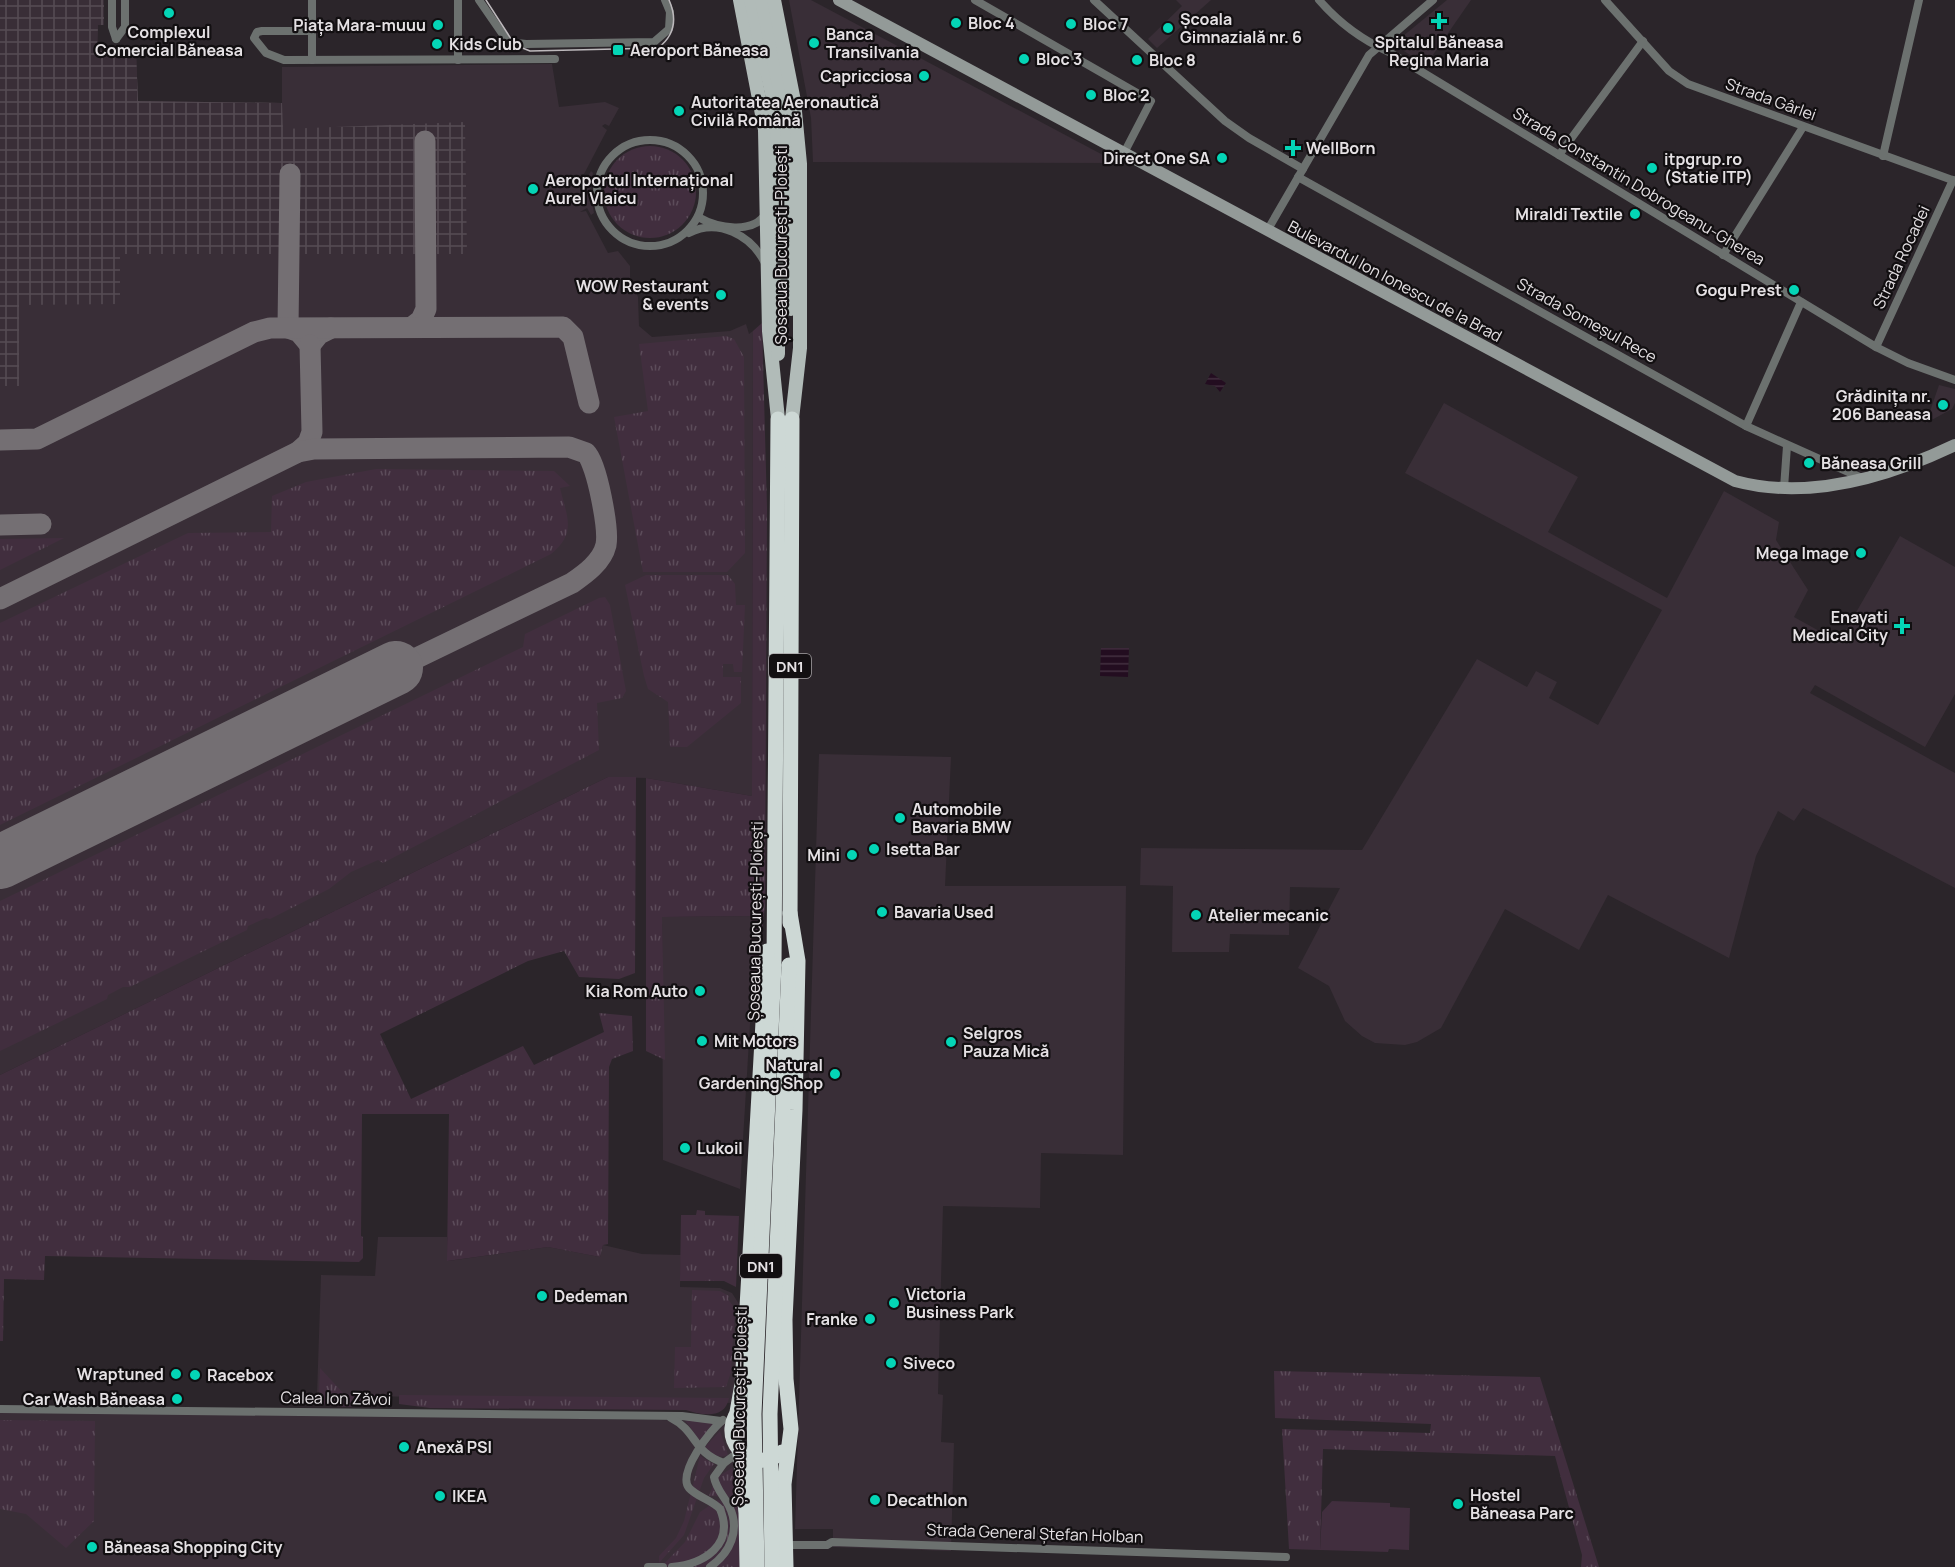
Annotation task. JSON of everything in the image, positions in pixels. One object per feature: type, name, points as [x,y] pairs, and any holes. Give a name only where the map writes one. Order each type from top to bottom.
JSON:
[{"type":"highway","name":"Șoseaua București-Ploiești","points":[[757,1567],[754,1414],[781,965],[790,913],[785,419]]},
{"type":"highway","name":"Șoseaua București-Ploiești","points":[[772,1567],[770,1414],[781,965],[774,913],[785,419]]},
{"type":"highway","name":"DN1","points":[[747,1567],[746,1502],[735,1458],[731,1435],[731,1416],[746,1329],[766,960],[774,913]]},
{"type":"highway","name":"DN1","points":[[786,1567],[784,1493],[788,1444],[791,1434],[785,1320],[795,1103],[798,961],[790,913]]},
{"type":"highway","points":[[731,1416],[753,1402],[765,1401],[777,1406],[789,1420]]},
{"type":"highway","points":[[735,1458],[767,1460],[779,1455],[788,1444]]},
{"type":"main road","name":"Șoseaua București-Ploiești","points":[[740,0],[764,117],[768,210],[769,332],[785,419]]},
{"type":"main road","name":"Șoseaua București-Ploiești","points":[[751,0],[772,98],[779,148],[785,419]]},
{"type":"main road","name":"Șoseaua București-Ploiești","points":[[771,0],[788,147],[785,419]]},
{"type":"main road","name":"Bulevardul Ion Ionescu de la Brad","points":[[839,0],[1718,474],[1751,485],[1784,488],[1865,479],[1897,471],[1955,445]]},
{"type":"street","points":[[112,0],[112,27],[116,39],[125,27],[125,0]]},
{"type":"street","points":[[312,0],[312,60]]},
{"type":"street","points":[[458,0],[458,60]]},
{"type":"street","points":[[479,0],[508,42],[526,44],[654,42],[666,33],[670,23],[665,0]]},
{"type":"street","points":[[975,0],[1151,101],[1124,153]]},
{"type":"street","name":"Strada Someșul Rece","points":[[1094,0],[1225,121],[1301,173],[1746,426],[1865,479]]},
{"type":"street","name":"Strada Constantin Dobrogeanu-Gherea","points":[[1319,0],[1342,23],[1376,46],[1876,347],[1908,363],[1955,380]]},
{"type":"street","points":[[1267,231],[1358,72],[1376,46],[1433,0]]},
{"type":"street","name":"Strada Gârlei","points":[[1605,0],[1669,71],[1688,84],[1954,180]]},
{"type":"street","points":[[1884,156],[1919,0]]},
{"type":"street","points":[[312,31],[262,31],[257,32],[254,38],[260,48],[275,58],[312,60],[555,59]]},
{"type":"street","points":[[1559,155],[1643,41]]},
{"type":"street","points":[[503,60],[526,44]]},
{"type":"street","points":[[1723,255],[1803,127]]},
{"type":"street","points":[[699,224],[703,196],[701,175],[695,163],[679,148],[666,141],[642,140],[631,143],[612,156],[601,173],[597,190],[599,207],[606,223],[619,235],[643,245],[660,245],[678,238],[699,224],[712,222],[738,230],[759,252],[768,269]]},
{"type":"street","name":"Strada Rocadei","points":[[1876,347],[1954,180]]},
{"type":"street","points":[[678,238],[699,224],[738,230],[756,225],[768,210]]},
{"type":"street","points":[[1746,426],[1801,302]]},
{"type":"street","points":[[1784,488],[1788,446]]},
{"type":"street","name":"Calea Ion Zăvoi","points":[[0,1409],[671,1418],[731,1416]]},
{"type":"street","points":[[672,1567],[692,1564],[707,1557],[718,1547],[723,1538],[724,1524],[720,1509],[688,1485],[698,1448],[731,1416]]},
{"type":"street","points":[[671,1418],[685,1428],[698,1448],[735,1458],[714,1479],[730,1509],[733,1533],[728,1550],[710,1567]]},
{"type":"street","name":"Strada General Ștefan Holban","points":[[785,1545],[827,1545],[832,1542],[1286,1557]]},
{"type":"street","points":[[648,1567],[663,1567]]},
{"type":"shaded area","points":[[0,0],[104,0],[104,25],[98,25],[97,51],[136,51],[138,101],[282,103],[282,67],[552,64],[559,107],[605,102],[619,108],[609,126],[605,124],[602,126],[607,130],[584,174],[580,174],[587,178],[591,171],[593,173],[590,192],[594,213],[591,215],[587,208],[580,212],[586,211],[608,253],[618,251],[630,266],[630,277],[638,297],[639,326],[652,337],[730,331],[746,324],[749,334],[753,331],[752,796],[646,778],[608,777],[0,1075]]},
{"type":"shaded area","points":[[0,0],[104,0],[104,25],[98,25],[97,51],[136,51],[138,101],[282,103],[283,129],[465,122],[467,254],[120,254],[120,304],[19,305],[19,386],[0,386]]},
{"type":"shaded area","points":[[789,0],[811,0],[1118,163],[813,162],[811,118]]},
{"type":"shaded area","name":"Școala Gimnazială nr. 6","points":[[1176,0],[1211,0],[1157,48],[1148,39],[1182,6]]},
{"type":"shaded area","name":"Spitalul Băneasa Regina Maria","points":[[1447,0],[1471,0],[1426,65],[1396,46],[1397,41]]},
{"type":"shaded area","points":[[1211,373],[1226,383],[1220,392],[1215,386],[1205,384]]},
{"type":"shaded area","name":"Grădinița nr. 206 Baneasa","points":[[1939,385],[1955,389],[1955,403],[1952,409],[1926,423]]},
{"type":"shaded area","points":[[1444,403],[1578,477],[1548,532],[1667,598],[1724,491],[1779,522],[1776,540],[1808,590],[1794,617],[1839,642],[1900,536],[1955,567],[1955,694],[1925,747],[1815,685],[1810,693],[1955,773],[1955,888],[1803,808],[1794,821],[1778,811],[1756,856],[1729,958],[1608,895],[1579,950],[1505,909],[1441,1028],[1417,1042],[1405,1045],[1375,1043],[1362,1036],[1345,1021],[1329,986],[1298,968],[1340,888],[1290,887],[1289,935],[1230,934],[1229,952],[1172,952],[1173,886],[1140,885],[1141,848],[1362,850],[1477,659],[1527,687],[1536,671],[1557,682],[1549,698],[1598,725],[1662,610],[1405,473]]},
{"type":"shaded area","points":[[1101,648],[1129,648],[1128,677],[1100,676]]},
{"type":"shaded area","points":[[819,754],[951,757],[945,886],[1126,886],[1123,1155],[1041,1153],[1040,1208],[943,1206],[938,1394],[943,1395],[941,1442],[954,1443],[951,1551],[833,1547],[833,1529],[795,1529]]},
{"type":"shaded area","points":[[752,916],[751,1008],[740,1189],[663,1160],[662,917]]},
{"type":"shaded area","points":[[378,1237],[447,1237],[448,1261],[548,1247],[600,1257],[603,1245],[642,1254],[681,1255],[680,1287],[720,1288],[732,1293],[739,1304],[735,1403],[317,1395],[321,1275],[375,1276]]},
{"type":"shaded area","points":[[0,1409],[721,1421],[737,1412],[747,1567],[0,1567]]},
{"type":"green space","points":[[650,146],[667,150],[682,160],[692,175],[696,192],[692,209],[682,224],[667,234],[650,238],[633,234],[618,224],[608,209],[604,192],[608,175],[618,160],[633,150]]},
{"type":"green space","points":[[762,323],[767,508],[765,906],[754,1008],[751,1008],[752,916],[662,917],[665,1060],[646,1051],[646,778],[752,796],[753,331]]},
{"type":"green space","points":[[726,336],[734,339],[744,357],[745,553],[727,572],[643,572],[614,417],[648,411],[639,344]]},
{"type":"green space","points":[[376,469],[554,471],[570,486],[560,488],[567,516],[567,532],[551,554],[0,825],[0,623],[188,533],[271,532],[272,496],[306,482]]},
{"type":"green space","points":[[64,538],[0,570],[0,539]]},
{"type":"green space","points":[[646,575],[728,575],[735,584],[736,605],[745,605],[742,672],[734,672],[733,664],[723,664],[723,677],[741,677],[741,703],[687,747],[670,747],[668,702],[648,689],[644,676],[625,585]]},
{"type":"green space","points":[[605,597],[610,605],[626,691],[622,698],[597,703],[599,750],[383,863],[378,860],[351,872],[329,889],[270,919],[266,918],[248,926],[247,930],[130,987],[123,987],[108,995],[107,999],[0,1051],[0,901],[523,647],[525,634]]},
{"type":"green space","points":[[608,777],[636,777],[635,973],[619,979],[579,977],[564,951],[528,961],[380,1034],[411,1099],[523,1046],[534,1065],[604,1032],[599,1013],[632,1016],[633,1051],[612,1059],[609,1067],[608,1244],[603,1245],[600,1257],[548,1247],[447,1261],[449,1114],[362,1114],[361,1236],[363,1237],[363,1258],[359,1262],[45,1256],[44,1280],[4,1279],[3,1341],[0,1341],[0,1075]]},
{"type":"green space","points":[[697,1210],[705,1211],[705,1215],[739,1216],[736,1287],[724,1281],[680,1281],[681,1215],[696,1215]]},
{"type":"green space","points":[[692,1290],[720,1291],[729,1296],[728,1299],[735,1309],[731,1372],[726,1387],[674,1388],[675,1347],[691,1347]]},
{"type":"green space","points":[[320,1368],[344,1394],[383,1394],[383,1403],[347,1407],[325,1405],[319,1394]]},
{"type":"green space","points":[[1274,1371],[1540,1377],[1599,1567],[1581,1567],[1582,1555],[1555,1456],[1323,1449],[1320,1550],[1289,1549],[1282,1429],[1430,1433],[1431,1424],[1275,1418]]},
{"type":"green space","points":[[399,1395],[729,1398],[723,1410],[718,1413],[705,1414],[686,1410],[430,1408],[399,1404]]},
{"type":"green space","points":[[0,1420],[95,1421],[94,1521],[66,1548],[26,1514],[0,1509]]},
{"type":"green space","points":[[685,1420],[714,1423],[700,1441]]},
{"type":"green space","points":[[720,1431],[728,1455],[725,1456],[715,1455],[705,1447]]},
{"type":"green space","points":[[700,1456],[714,1464],[704,1478],[684,1535],[659,1563],[659,1556],[676,1538],[684,1521]]},
{"type":"green space","points":[[732,1468],[738,1497],[709,1496],[716,1478]]},
{"type":"green space","points":[[718,1500],[732,1502],[746,1513],[742,1567],[661,1567],[685,1542],[700,1512]]},
{"type":"green space","points":[[1332,1501],[1390,1503],[1390,1507],[1410,1508],[1409,1550],[1389,1549],[1388,1552],[1320,1550],[1322,1512]]},
{"type":"taxiway","points":[[412,327],[421,320],[426,309],[425,141]]},
{"type":"taxiway","points":[[290,174],[288,328],[299,332],[310,345],[319,334],[331,328]]},
{"type":"taxiway","points":[[0,440],[37,439],[254,332],[270,328],[563,327],[573,337],[589,403]]},
{"type":"taxiway","points":[[298,452],[308,443],[312,432],[310,345]]},
{"type":"taxiway","points":[[0,599],[298,452],[314,449],[569,447],[586,453],[598,483],[606,525],[606,545],[597,562],[572,583],[396,668]]},
{"type":"taxiway","points":[[0,525],[41,524]]},
{"type":"runway","points":[[0,862],[396,668]]},
{"type":"tram line","points":[[486,0],[515,45],[530,51],[658,48],[668,38],[673,26],[673,13],[669,0]]},
{"type":"place","name":"Complexul Comercial Băneasa","points":[[169,13]]},
{"type":"place","name":"Spitalul Băneasa Regina Maria","points":[[1439,21]]},
{"type":"place","name":"Bloc 4","points":[[956,23]]},
{"type":"place","name":"Bloc 7","points":[[1071,24]]},
{"type":"place","name":"Piața Mara-muuu","points":[[438,25]]},
{"type":"place","name":"Școala Gimnazială nr. 6","points":[[1168,28]]},
{"type":"place","name":"Banca Transilvania","points":[[814,43]]},
{"type":"place","name":"Kids Club","points":[[437,44]]},
{"type":"place","name":"Aeroport Băneasa","points":[[618,50]]},
{"type":"place","name":"Bloc 3","points":[[1024,59]]},
{"type":"place","name":"Bloc 8","points":[[1137,60]]},
{"type":"place","name":"Capricciosa","points":[[924,76]]},
{"type":"place","name":"Bloc 2","points":[[1091,95]]},
{"type":"place","name":"Autoritatea Aeronautică Civilă Română","points":[[679,111]]},
{"type":"place","name":"WellBorn","points":[[1293,148]]},
{"type":"place","name":"Direct One SA","points":[[1222,158]]},
{"type":"place","name":"itpgrup.ro (Statie ITP)","points":[[1652,168]]},
{"type":"place","name":"Aeroportul Internațional Aurel Vlaicu","points":[[533,189]]},
{"type":"place","name":"Miraldi Textile","points":[[1635,214]]},
{"type":"place","name":"Gogu Prest","points":[[1794,290]]},
{"type":"place","name":"WOW Restaurant & events","points":[[721,295]]},
{"type":"place","name":"Grădinița nr. 206 Baneasa","points":[[1943,405]]},
{"type":"place","name":"Băneasa Grill","points":[[1809,463]]},
{"type":"place","name":"Mega Image","points":[[1861,553]]},
{"type":"place","name":"Enayati Medical City","points":[[1902,626]]},
{"type":"place","name":"Automobile Bavaria BMW","points":[[900,818]]},
{"type":"place","name":"Isetta Bar","points":[[874,849]]},
{"type":"place","name":"Mini","points":[[852,855]]},
{"type":"place","name":"Bavaria Used","points":[[882,912]]},
{"type":"place","name":"Atelier mecanic","points":[[1196,915]]},
{"type":"place","name":"Kia Rom Auto","points":[[700,991]]},
{"type":"place","name":"Mit Motors","points":[[702,1041]]},
{"type":"place","name":"Selgros Pauza Mică","points":[[951,1042]]},
{"type":"place","name":"Natural Gardening Shop","points":[[835,1074]]},
{"type":"place","name":"Lukoil","points":[[685,1148]]},
{"type":"place","name":"Dedeman","points":[[542,1296]]},
{"type":"place","name":"Victoria Business Park","points":[[894,1303]]},
{"type":"place","name":"Franke","points":[[870,1319]]},
{"type":"place","name":"Siveco","points":[[891,1363]]},
{"type":"place","name":"Wraptuned","points":[[176,1374]]},
{"type":"place","name":"Racebox","points":[[195,1375]]},
{"type":"place","name":"Car Wash Băneasa","points":[[177,1399]]},
{"type":"place","name":"Anexă PSI","points":[[404,1447]]},
{"type":"place","name":"IKEA","points":[[440,1496]]},
{"type":"place","name":"Decathlon","points":[[875,1500]]},
{"type":"place","name":"Hostel Băneasa Parc","points":[[1458,1504]]},
{"type":"place","name":"Băneasa Shopping City","points":[[92,1547]]}]
